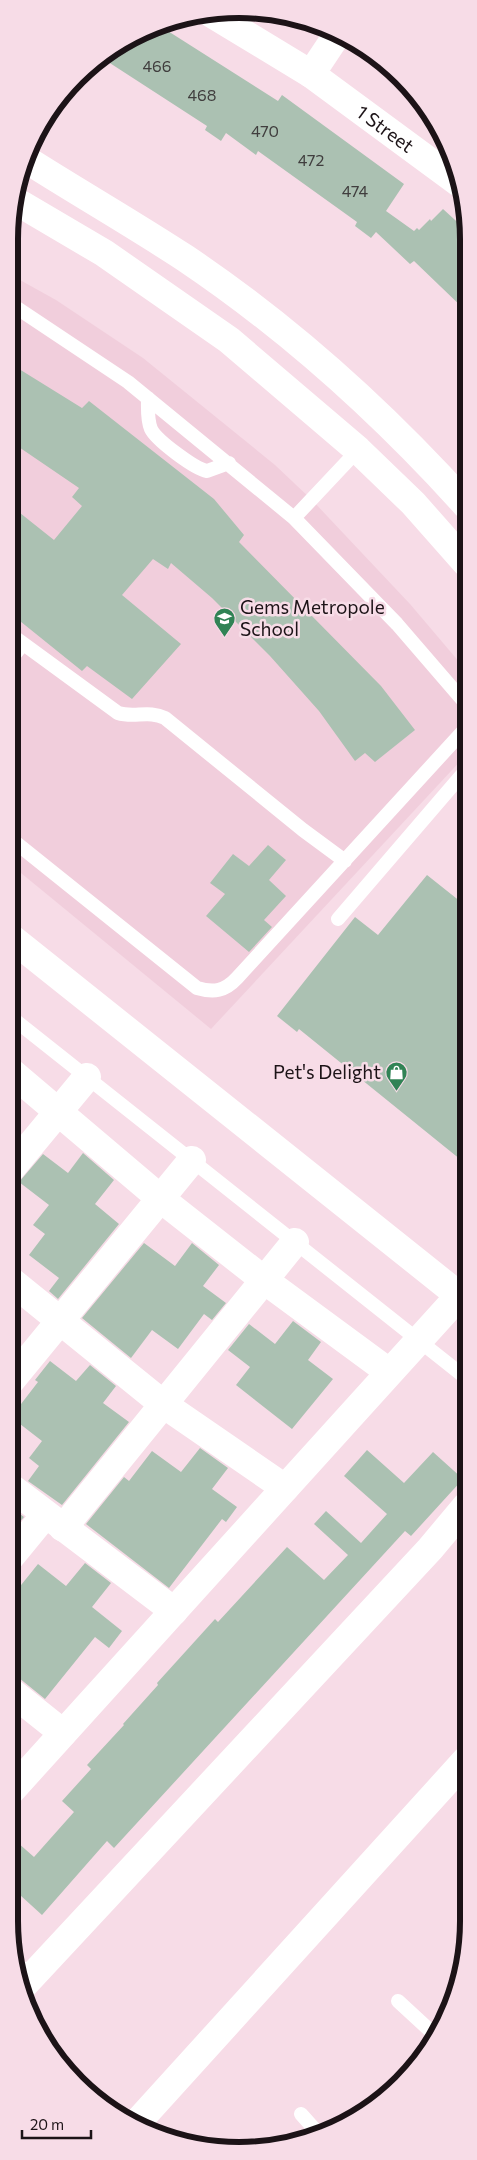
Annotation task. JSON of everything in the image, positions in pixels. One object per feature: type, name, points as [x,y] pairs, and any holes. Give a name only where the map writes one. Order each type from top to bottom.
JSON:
[{"type":"street","name":"1 Street","points":[[219,18],[311,74],[451,177]]},
{"type":"street","points":[[311,74],[334,39]]},
{"type":"street","points":[[31,162],[186,259],[297,341],[350,386],[460,499]]},
{"type":"street","points":[[20,204],[104,253],[229,340],[358,450],[413,504],[460,556]]},
{"type":"street","points":[[18,943],[460,1296]]},
{"type":"street","points":[[18,1160],[87,1077]]},
{"type":"street","points":[[18,1078],[161,1199],[264,1280],[389,1372]]},
{"type":"street","points":[[18,1372],[192,1160]]},
{"type":"street","points":[[18,1551],[54,1521],[164,1404],[295,1242]]},
{"type":"street","points":[[18,1287],[59,1322],[164,1404],[285,1488]]},
{"type":"street","points":[[18,1783],[418,1340],[460,1300]]},
{"type":"street","points":[[18,1493],[174,1611]]},
{"type":"street","points":[[24,1975],[430,1549],[460,1513]]},
{"type":"street","points":[[18,1697],[63,1733]]},
{"type":"street","points":[[140,2119],[460,1767]]},
{"type":"lane","points":[[18,309],[148,398],[294,518],[373,598],[460,697]]},
{"type":"lane","points":[[148,398],[149,421],[154,433],[193,465],[207,470],[229,463]]},
{"type":"lane","points":[[294,518],[358,450]]},
{"type":"lane","points":[[18,640],[118,713],[134,716],[150,713],[165,718],[303,830],[345,861]]},
{"type":"lane","points":[[18,650],[23,644]]},
{"type":"lane","points":[[18,844],[193,985],[208,991],[219,991],[229,986],[460,735]]},
{"type":"lane","points":[[338,919],[460,777]]},
{"type":"lane","points":[[18,1022],[460,1373]]},
{"type":"lane","points":[[398,2000],[431,2031]]},
{"type":"lane","points":[[301,2114],[315,2129]]},
{"type":"shaded area","name":"Gems Metropole School","points":[[18,279],[56,300],[143,358],[275,465],[312,500],[410,604],[460,663],[460,761],[211,1029],[18,871]]},
{"type":"building","points":[[166,30],[278,101],[282,95],[404,184],[386,211],[414,231],[417,228],[419,230],[430,219],[431,221],[443,209],[459,224],[460,305],[414,261],[410,264],[376,232],[371,238],[355,226],[357,222],[258,151],[256,155],[226,133],[221,141],[205,130],[207,126],[107,61],[141,40]]},
{"type":"building","points":[[18,368],[82,408],[89,401],[214,499],[244,535],[239,542],[381,686],[415,730],[375,762],[365,753],[355,761],[319,711],[270,656],[212,598],[171,563],[168,569],[153,559],[122,595],[181,644],[132,699],[87,666],[82,671],[18,619],[18,511],[54,540],[82,506],[72,497],[79,488],[18,446]]},
{"type":"building","points":[[268,845],[286,860],[269,880],[286,896],[264,920],[272,927],[249,952],[206,916],[225,894],[210,883],[233,854],[249,866]]},
{"type":"building","points":[[427,875],[460,901],[460,1159],[299,1029],[297,1032],[277,1016],[355,917],[378,935]]},
{"type":"building","points":[[83,1153],[114,1180],[95,1204],[119,1224],[58,1299],[49,1291],[59,1278],[29,1255],[45,1234],[33,1225],[49,1205],[19,1182],[43,1154],[68,1173]]},
{"type":"building","points":[[144,1243],[175,1266],[192,1243],[219,1265],[203,1286],[226,1303],[212,1320],[204,1314],[178,1349],[152,1330],[131,1358],[82,1318]]},
{"type":"building","points":[[293,1321],[321,1342],[308,1360],[333,1379],[292,1429],[236,1385],[250,1367],[228,1350],[249,1324],[275,1344]]},
{"type":"building","points":[[50,1361],[76,1381],[90,1365],[116,1386],[103,1403],[129,1422],[62,1505],[28,1481],[39,1466],[29,1458],[42,1441],[18,1422],[18,1408],[38,1382],[35,1380]]},
{"type":"building","points":[[200,1448],[228,1468],[212,1489],[237,1507],[226,1522],[222,1519],[169,1588],[86,1524],[124,1477],[129,1481],[152,1451],[181,1472]]},
{"type":"building","points":[[367,1450],[404,1483],[433,1452],[460,1476],[460,1482],[411,1536],[405,1531],[114,1848],[107,1841],[42,1915],[18,1893],[18,1843],[34,1857],[74,1812],[62,1801],[91,1769],[87,1765],[215,1619],[218,1622],[287,1547],[324,1580],[348,1555],[314,1524],[326,1511],[361,1543],[387,1514],[344,1476]]},
{"type":"building","points":[[18,1513],[24,1517],[18,1524]]},
{"type":"building","points":[[85,1563],[111,1583],[92,1607],[122,1631],[109,1648],[95,1637],[45,1699],[18,1678],[18,1589],[38,1564],[66,1586]]},
{"type":"place","name":"Gems Metropole School","points":[[224,637]]},
{"type":"place","name":"Pet's Delight","points":[[397,1091]]}]
